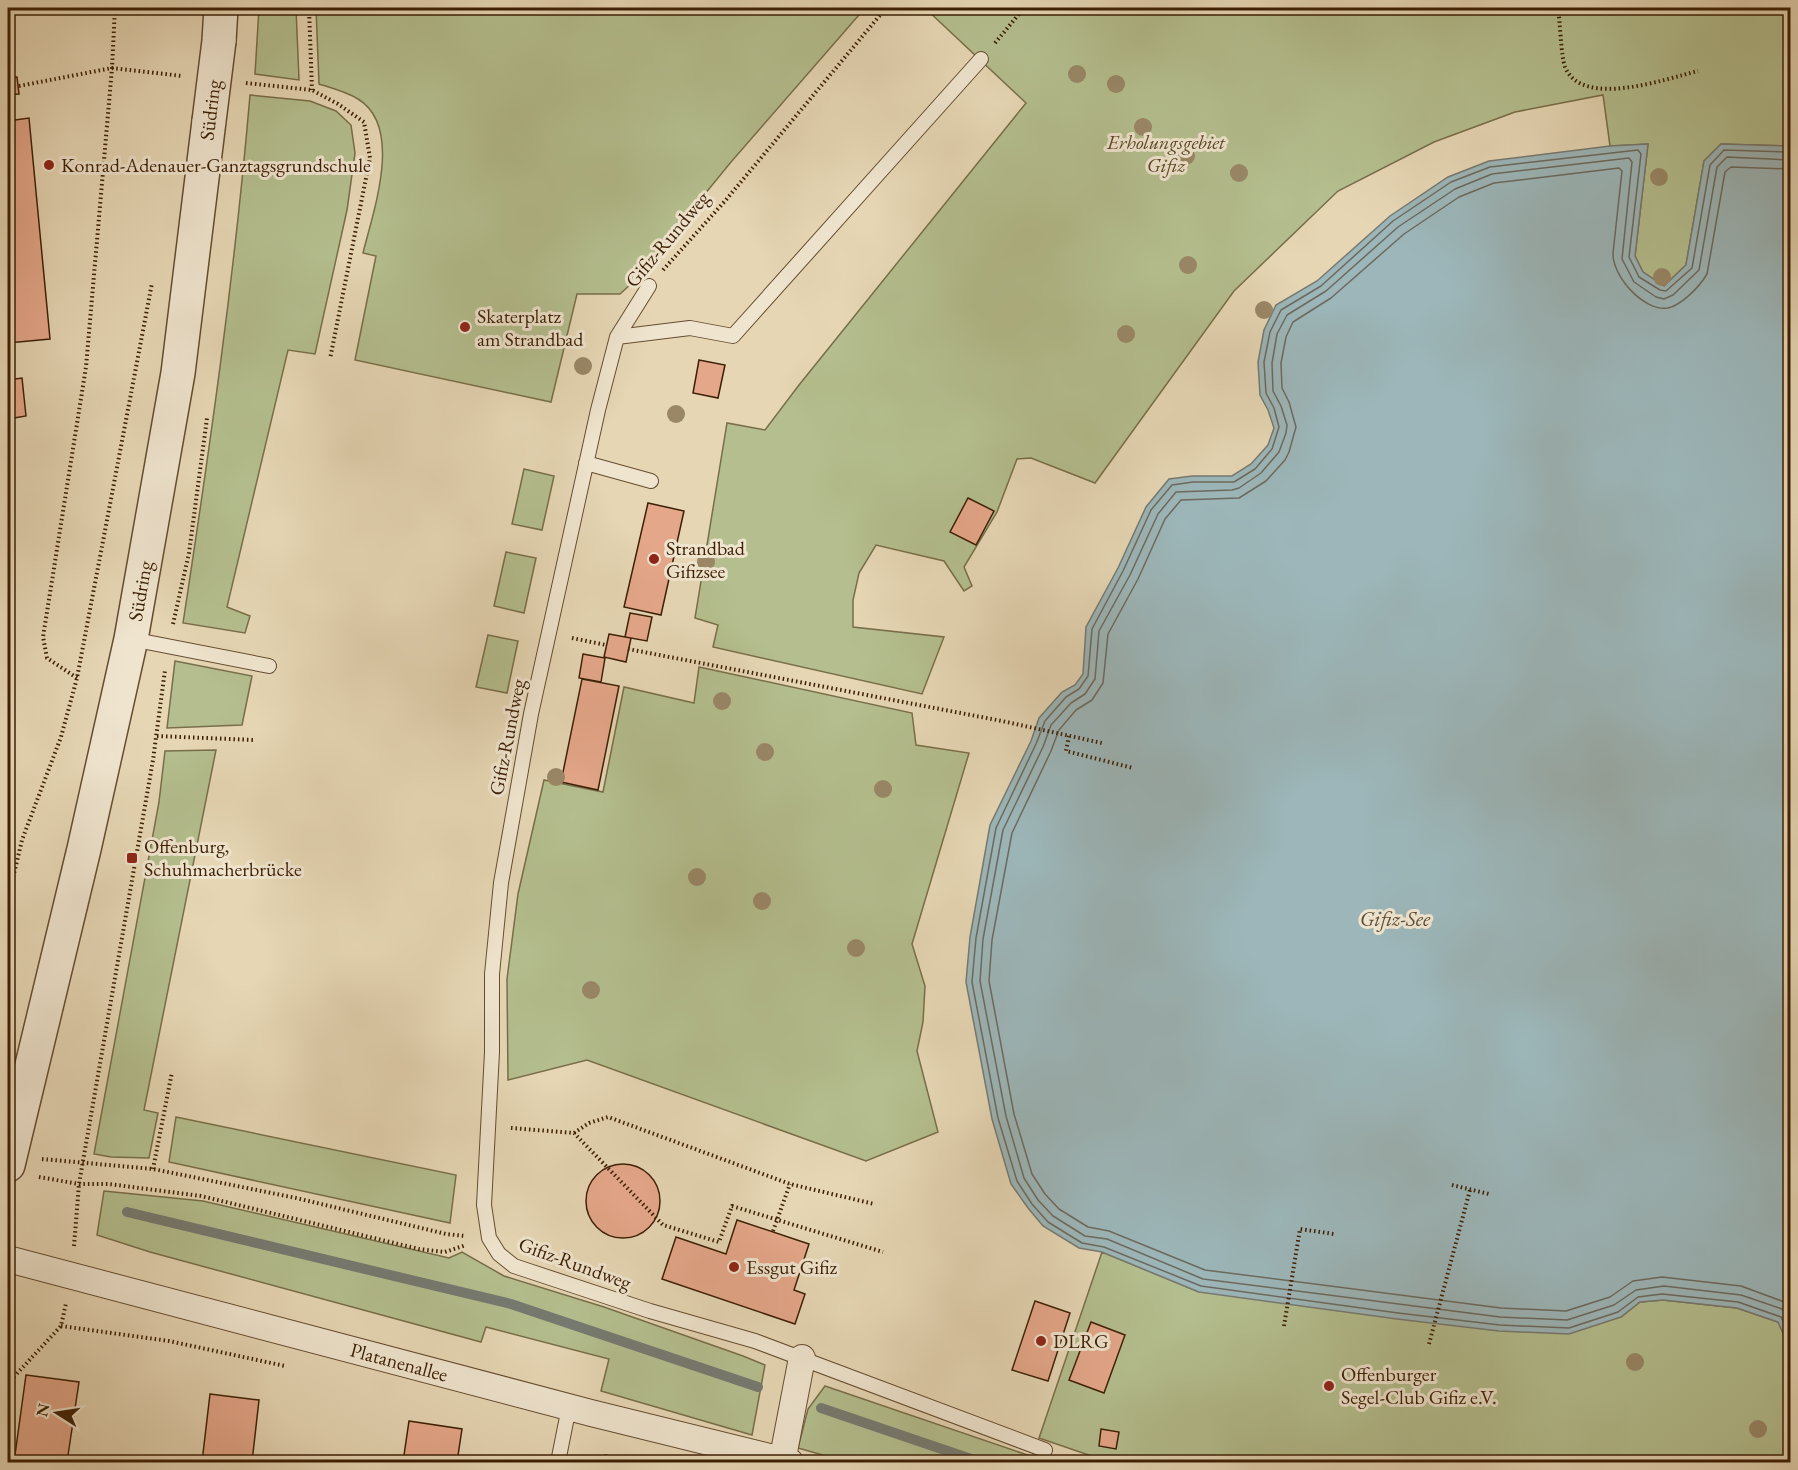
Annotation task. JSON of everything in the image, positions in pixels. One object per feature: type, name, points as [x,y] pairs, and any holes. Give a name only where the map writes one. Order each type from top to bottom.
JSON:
[{"type":"street","name":"Südring","points":[[9,1160],[87,839],[132,639],[178,373],[219,41],[221,8]]},
{"type":"street","name":"Platanenallee","points":[[8,1259],[785,1462]]},
{"type":"street","points":[[785,1462],[802,1358]]},
{"type":"lane","points":[[617,337],[690,328],[733,336],[981,59]]},
{"type":"lane","name":"Gifiz-Rundweg","points":[[649,286],[617,337],[585,463],[514,802],[501,883],[492,974],[492,1053],[486,1125],[484,1205],[489,1238],[499,1254],[514,1266],[650,1311],[755,1341],[1044,1450]]},
{"type":"lane","points":[[585,463],[651,481]]},
{"type":"lane","points":[[132,639],[269,666]]},
{"type":"lane","points":[[558,1462],[569,1407]]},
{"type":"path","points":[[77,678],[47,658],[43,637],[86,367],[112,68],[115,8]]},
{"type":"path","points":[[309,8],[312,90],[364,122],[370,158],[330,358]]},
{"type":"path","name":"Gifiz-Rundweg","points":[[649,286],[725,201],[886,8]]},
{"type":"path","points":[[981,59],[1024,8]]},
{"type":"path","points":[[1558,8],[1564,66],[1572,79],[1588,87],[1600,90],[1647,84],[1698,71]]},
{"type":"path","points":[[19,86],[112,68]]},
{"type":"path","points":[[8,899],[22,840],[61,737],[77,678],[155,272]]},
{"type":"path","points":[[548,633],[606,645]]},
{"type":"path","points":[[168,646],[157,736],[79,1184],[109,1184],[201,1196],[419,1249],[445,1252],[489,1238]]},
{"type":"path","points":[[628,649],[1102,743]]},
{"type":"path","points":[[157,736],[253,740]]},
{"type":"path","points":[[1069,736],[1065,751],[1134,768]]},
{"type":"path","points":[[153,1169],[172,1072]]},
{"type":"path","points":[[486,1125],[574,1133],[589,1123],[608,1117],[790,1184],[874,1204]]},
{"type":"path","points":[[574,1133],[663,1225],[719,1242],[732,1206],[883,1252]]},
{"type":"path","points":[[9,1160],[153,1169],[296,1198],[446,1234],[489,1238]]},
{"type":"path","points":[[773,1231],[790,1184]]},
{"type":"path","points":[[1452,1185],[1489,1194]]},
{"type":"path","points":[[1429,1344],[1470,1190]]},
{"type":"path","points":[[1284,1326],[1300,1229],[1334,1234]]},
{"type":"path","points":[[8,1389],[9,1380],[62,1326]]},
{"type":"green space","points":[[259,8],[296,8],[299,80],[255,74]]},
{"type":"green space","points":[[316,8],[865,8],[731,162],[632,283],[620,294],[577,294],[551,402],[355,360],[376,256],[363,253],[382,171],[380,129],[372,112],[358,99],[319,84]]},
{"type":"green space","name":"Erholungsgebiet Gifiz","points":[[925,8],[1790,8],[1790,146],[1721,144],[1704,161],[1686,265],[1664,286],[1643,272],[1635,256],[1648,144],[1610,146],[1603,95],[1515,112],[1434,142],[1338,191],[1234,291],[1095,483],[1031,458],[1017,459],[997,512],[964,567],[972,586],[964,591],[944,561],[876,545],[859,573],[853,600],[853,627],[944,637],[922,694],[713,647],[718,625],[695,618],[727,423],[765,430],[1026,103]]},
{"type":"green space","points":[[250,95],[310,101],[336,111],[351,125],[355,153],[347,210],[315,354],[288,350],[227,607],[250,616],[245,633],[183,623],[221,359]]},
{"type":"green space","points":[[524,469],[554,476],[542,530],[512,524]]},
{"type":"green space","points":[[506,552],[536,558],[524,613],[494,606]]},
{"type":"green space","points":[[488,635],[518,641],[507,693],[476,687]]},
{"type":"green space","points":[[175,661],[252,676],[242,725],[167,728]]},
{"type":"green space","points":[[699,667],[912,713],[916,745],[969,753],[912,944],[925,986],[923,1022],[917,1051],[938,1132],[866,1161],[587,1060],[508,1080],[507,979],[518,894],[544,780],[603,792],[624,687],[694,703]]},
{"type":"green space","points":[[216,750],[144,1110],[158,1113],[149,1158],[94,1154],[159,802],[165,751]]},
{"type":"green space","points":[[176,1117],[456,1175],[450,1223],[169,1162]]},
{"type":"green space","points":[[104,1191],[203,1201],[449,1258],[462,1252],[504,1276],[604,1307],[743,1356],[765,1365],[752,1435],[601,1391],[609,1359],[486,1327],[481,1342],[150,1252],[97,1235]]},
{"type":"green space","name":"Offenburger Segel-Club Gifiz e.V.","points":[[1102,1252],[1199,1292],[1621,1317],[1640,1302],[1663,1300],[1737,1308],[1778,1322],[1790,1348],[1790,1462],[1109,1462],[1039,1438]]},
{"type":"green space","points":[[825,1386],[1048,1462],[847,1462],[798,1448],[808,1409]]},
{"type":"water","name":"Gifiz-See","points":[[1648,144],[1635,256],[1643,272],[1664,286],[1686,265],[1704,161],[1721,144],[1790,146],[1790,1348],[1778,1322],[1737,1308],[1663,1300],[1640,1302],[1621,1317],[1569,1334],[1499,1331],[1199,1292],[1102,1252],[1079,1248],[1043,1226],[1011,1184],[992,1119],[966,982],[970,937],[990,825],[1031,741],[1039,718],[1062,692],[1075,685],[1083,674],[1086,627],[1118,568],[1146,507],[1169,479],[1192,476],[1232,476],[1251,464],[1268,445],[1274,428],[1260,395],[1258,362],[1264,330],[1276,305],[1317,281],[1390,216],[1448,177],[1489,161],[1610,146]]},
{"type":"building","points":[[17,77],[19,94],[8,95],[8,78]]},
{"type":"building","points":[[29,118],[50,339],[8,343],[8,121]]},
{"type":"building","points":[[699,360],[725,365],[718,398],[693,393]]},
{"type":"building","points":[[22,378],[26,416],[8,419],[8,380]]},
{"type":"building","points":[[968,498],[994,511],[976,545],[950,532]]},
{"type":"building","name":"Strandbad Gifizsee","points":[[648,503],[684,511],[661,615],[624,607]]},
{"type":"building","points":[[630,613],[652,617],[647,641],[625,637]]},
{"type":"building","points":[[609,634],[631,638],[626,662],[604,657]]},
{"type":"building","points":[[583,654],[605,658],[601,682],[579,678]]},
{"type":"building","points":[[582,679],[619,686],[598,790],[561,782]]},
{"type":"building","points":[[616,1164],[630,1164],[644,1170],[654,1180],[660,1194],[658,1215],[644,1232],[630,1238],[616,1238],[602,1232],[592,1222],[586,1208],[586,1194],[592,1180],[602,1170]]},
{"type":"building","name":"Essgut Gifiz","points":[[737,1220],[809,1244],[794,1290],[805,1294],[795,1324],[662,1279],[676,1237],[726,1254]]},
{"type":"building","name":"DLRG","points":[[1035,1301],[1070,1313],[1048,1381],[1012,1370]]},
{"type":"building","points":[[1091,1322],[1125,1335],[1104,1393],[1069,1380]]},
{"type":"building","points":[[26,1375],[79,1382],[67,1462],[14,1462]]},
{"type":"building","points":[[210,1394],[259,1400],[252,1462],[202,1462]]},
{"type":"building","points":[[409,1421],[462,1429],[457,1462],[403,1462]]},
{"type":"building","points":[[1101,1429],[1119,1432],[1116,1449],[1099,1446]]},
{"type":"building","points":[[605,1455],[640,1462],[603,1462]]},
{"type":"waterway","points":[[127,1212],[511,1304],[758,1387]]},
{"type":"waterway","points":[[821,1408],[980,1462]]},
{"type":"place","name":"Konrad-Adenauer-Ganztagsgrundschule","points":[[49,165]]},
{"type":"place","name":"Skaterplatz am Strandbad","points":[[465,327]]},
{"type":"place","name":"Strandbad Gifizsee","points":[[654,559]]},
{"type":"place","name":"Offenburg, Schuhmacherbrücke","points":[[132,858]]},
{"type":"place","name":"Essgut Gifiz","points":[[734,1267]]},
{"type":"place","name":"DLRG","points":[[1041,1341]]},
{"type":"place","name":"Offenburger Segel-Club Gifiz e.V.","points":[[1329,1386]]}]
